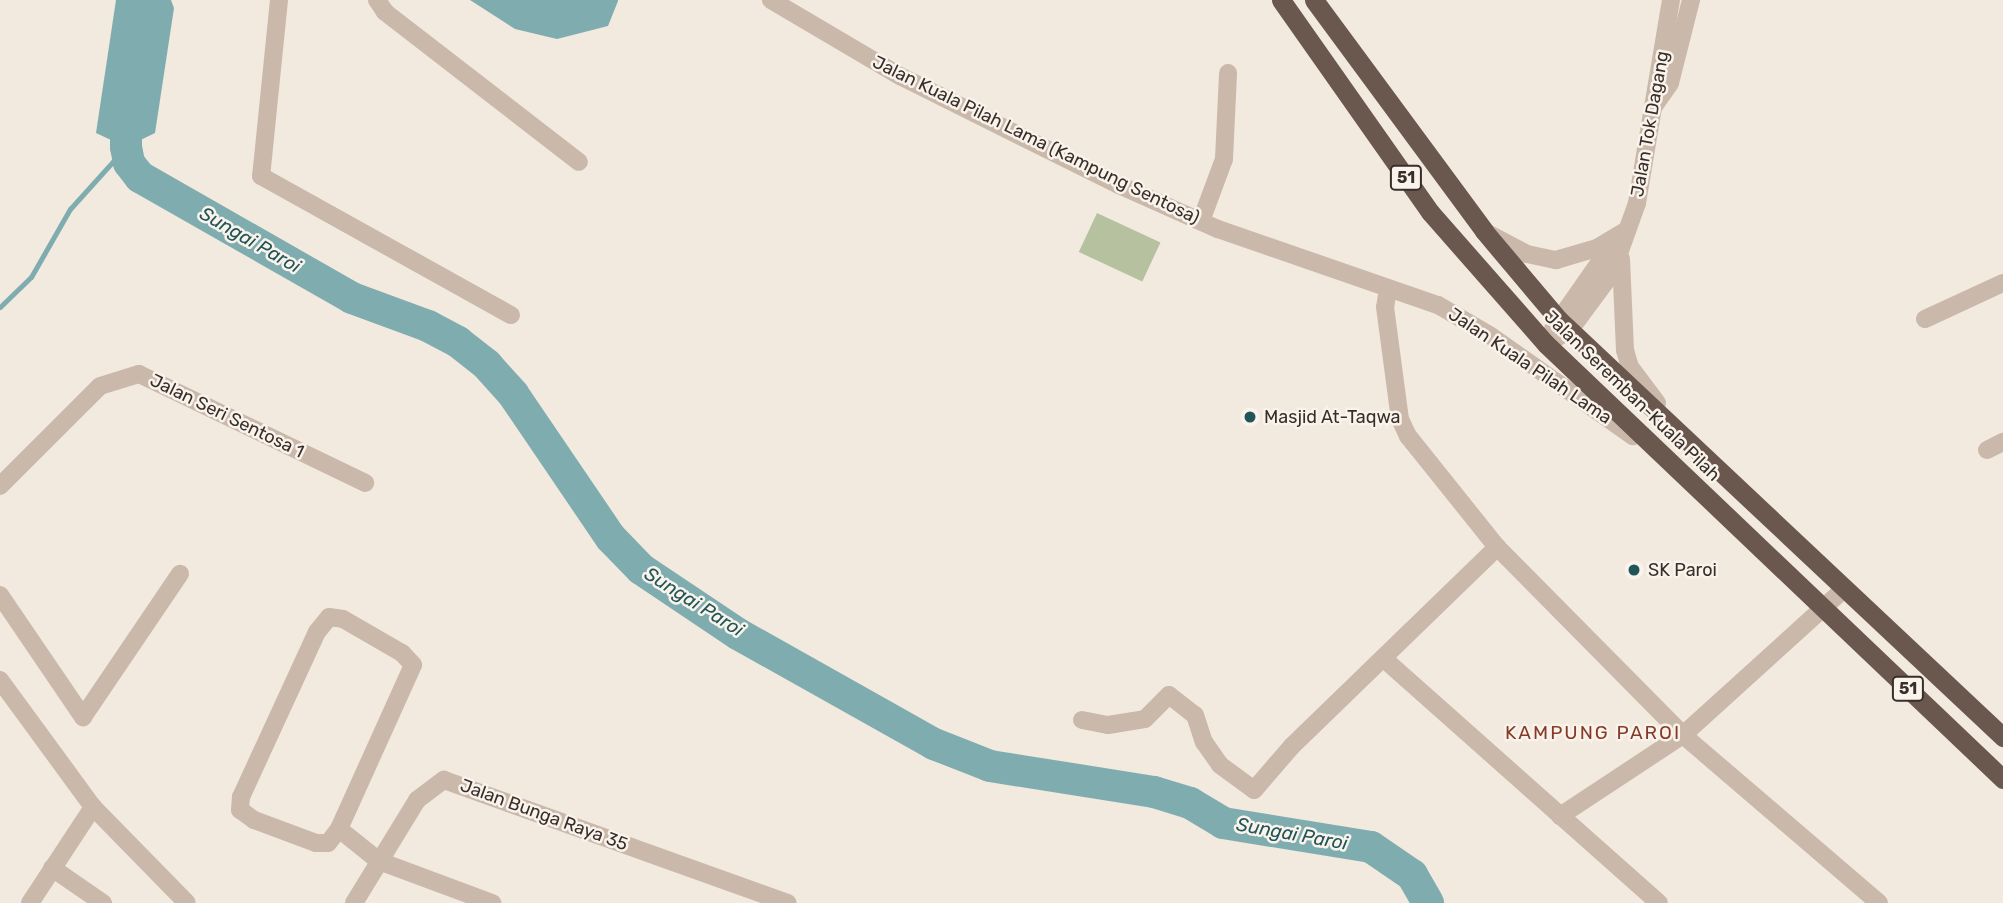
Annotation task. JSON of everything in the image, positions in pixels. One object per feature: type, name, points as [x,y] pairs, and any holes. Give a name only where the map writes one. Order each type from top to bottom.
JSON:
[{"type":"highway","name":"Jalan Seremban-Kuala Pilah","points":[[1281,0],[1430,212],[1546,344],[2003,779]]},
{"type":"highway","name":"Jalan Seremban-Kuala Pilah","points":[[1314,0],[1484,231],[1564,325],[2003,737]]},
{"type":"street","points":[[279,0],[261,176],[511,315]]},
{"type":"street","points":[[377,0],[385,12],[579,162]]},
{"type":"street","name":"Jalan Kuala Pilah Lama (Kampung Sentosa)","points":[[771,0],[900,76],[1201,221],[1388,289]]},
{"type":"street","name":"Jalan Tok Dagang","points":[[1546,344],[1564,325],[1599,263],[1624,238],[1637,203],[1671,0]]},
{"type":"street","points":[[1654,106],[1670,83],[1691,0]]},
{"type":"street","points":[[1201,221],[1224,159],[1228,73]]},
{"type":"street","points":[[1484,231],[1527,254],[1556,260],[1624,238],[1625,350],[1630,367],[1682,433]]},
{"type":"street","points":[[1925,319],[2003,283]]},
{"type":"street","points":[[1388,289],[1385,307],[1400,419],[1408,436],[1497,547],[1683,735],[1879,903]]},
{"type":"street","name":"Jalan Kuala Pilah Lama","points":[[1388,289],[1438,305],[1491,336],[1665,458]]},
{"type":"street","name":"Jalan Seri Sentosa 1","points":[[0,486],[100,386],[139,374],[365,483]]},
{"type":"street","points":[[1082,720],[1108,725],[1145,719],[1169,695],[1195,715],[1204,742],[1220,765],[1254,790],[1383,657],[1497,547]]},
{"type":"street","points":[[0,595],[83,717],[180,573]]},
{"type":"street","points":[[1560,816],[1683,735],[1824,611],[1844,589]]},
{"type":"street","points":[[329,617],[343,619],[402,653],[414,665],[339,829],[328,843],[316,843],[254,820],[240,810],[241,797],[317,632],[329,617]]},
{"type":"street","points":[[1383,657],[1659,903]]},
{"type":"street","points":[[0,680],[93,807],[187,903]]},
{"type":"street","name":"Jalan Bunga Raya 35","points":[[354,903],[417,800],[444,780],[789,903]]},
{"type":"street","points":[[30,903],[93,807]]},
{"type":"street","points":[[339,829],[379,861],[492,903]]},
{"type":"street","points":[[52,868],[103,903]]},
{"type":"green space","points":[[1097,213],[1160,243],[1142,282],[1079,252]]},
{"type":"water","points":[[116,0],[171,0],[174,8],[155,133],[126,147],[96,133]]},
{"type":"water","points":[[470,0],[618,1],[608,26],[557,39],[515,29]]},
{"type":"waterway","name":"Sungai Paroi","points":[[126,104],[126,147],[129,163],[140,177],[352,298],[428,326],[458,342],[487,365],[513,394],[611,538],[641,569],[738,634],[934,744],[990,766],[1154,792],[1190,803],[1223,823],[1371,847],[1412,875],[1428,903]]},
{"type":"waterway","points":[[0,307],[31,277],[70,209],[126,147]]},
{"type":"place","name":"Masjid At-Taqwa","points":[[1250,417]]},
{"type":"place","name":"SK Paroi","points":[[1634,570]]},
{"type":"district","name":"KAMPUNG PAROI","points":[[1593,733]]}]
